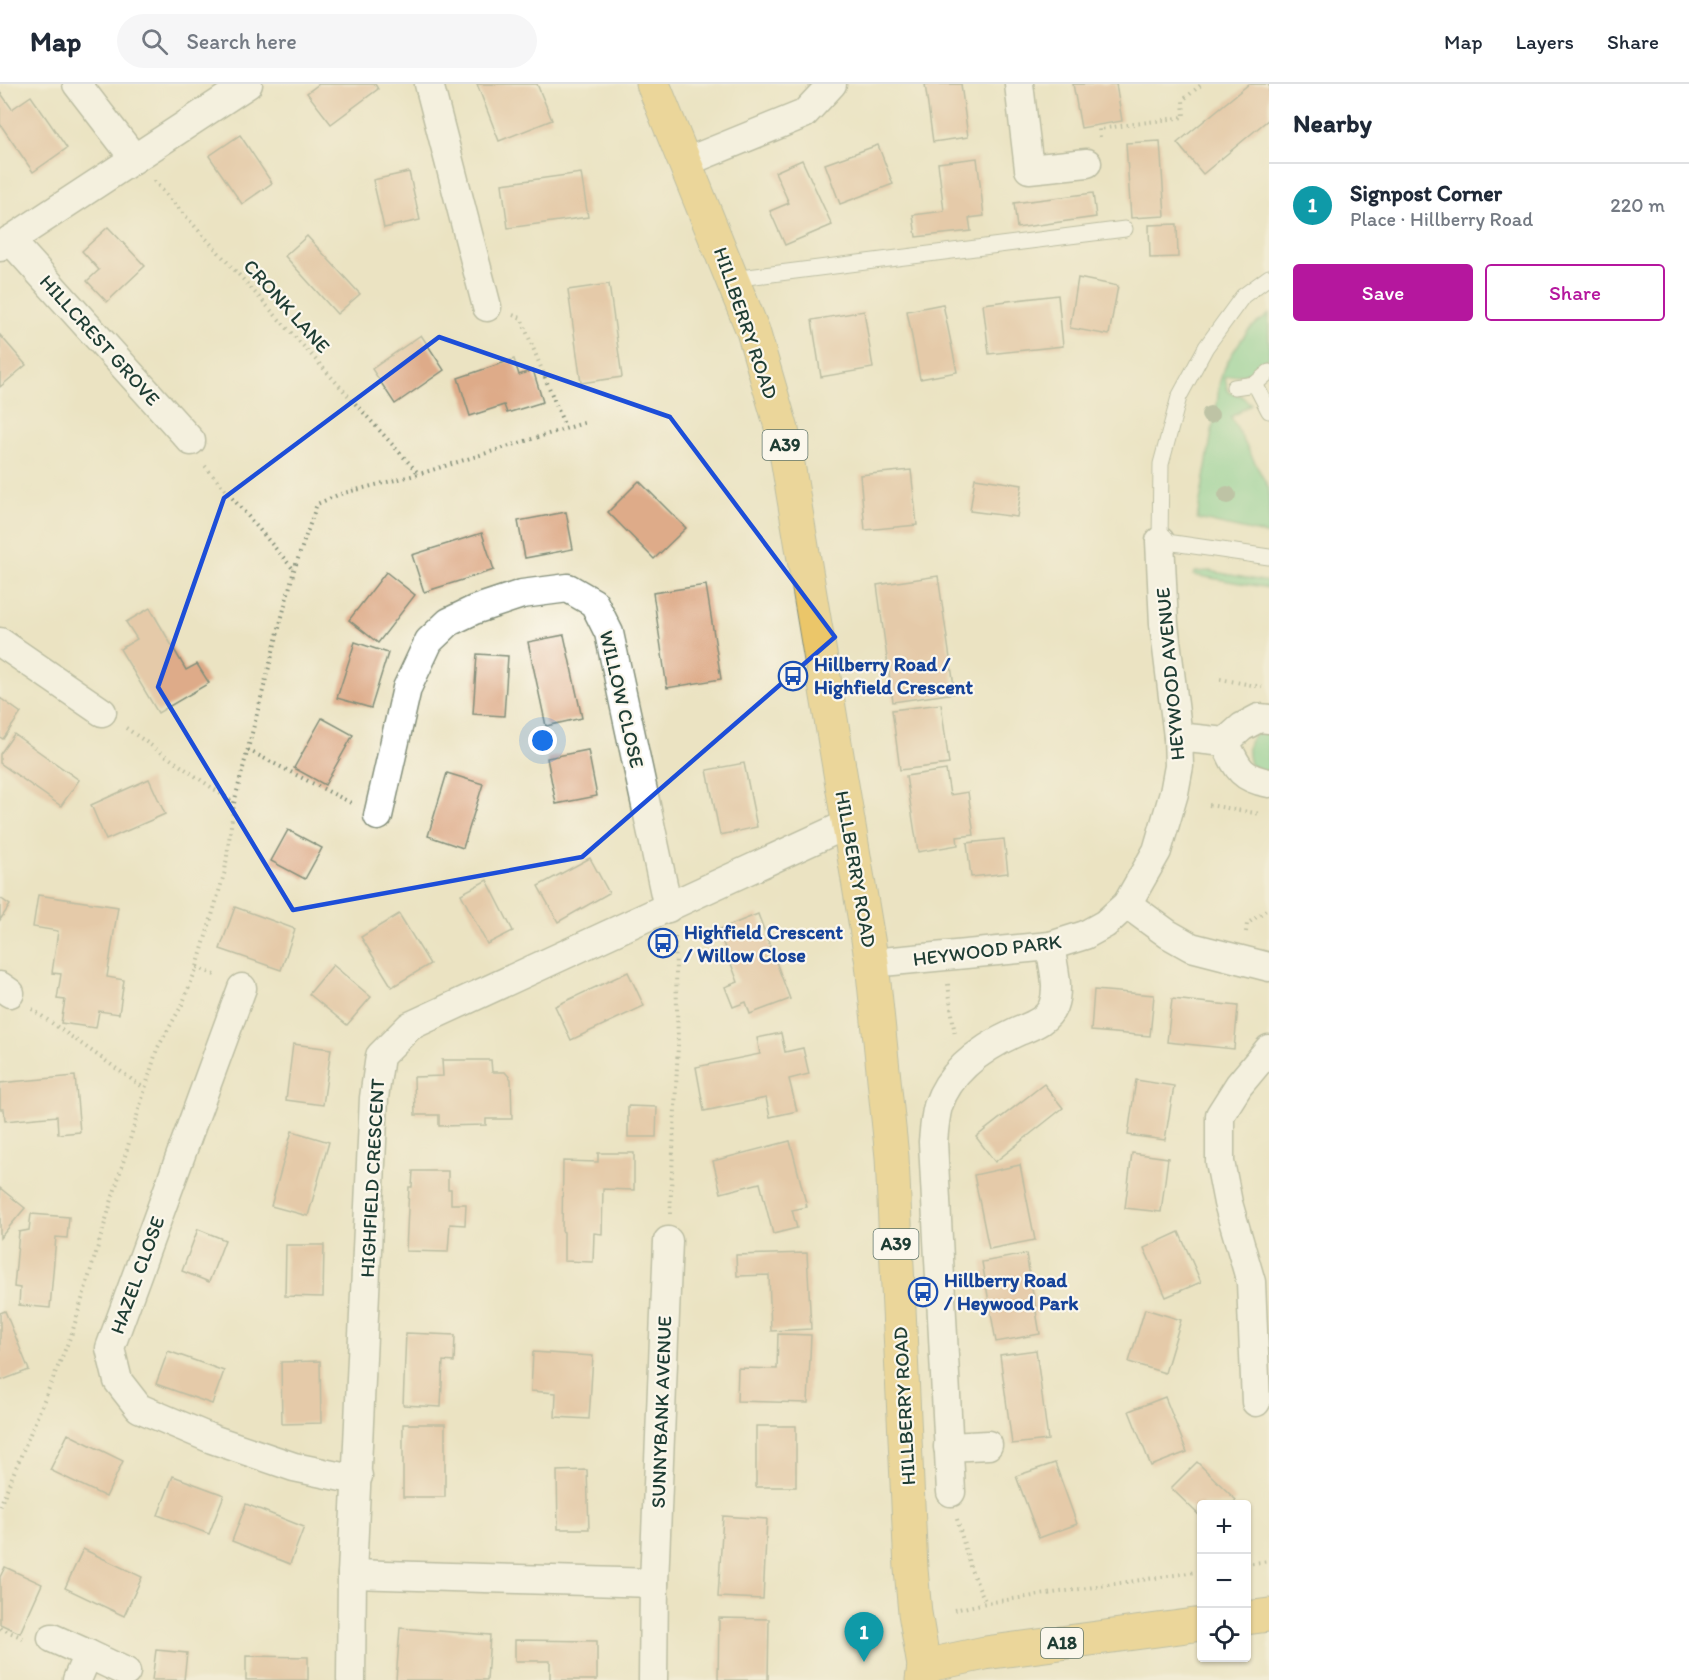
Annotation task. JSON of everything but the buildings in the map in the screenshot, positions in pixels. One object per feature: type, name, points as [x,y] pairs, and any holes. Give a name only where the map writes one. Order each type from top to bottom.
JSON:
[{"type":"highway","name":"HILLBERRY ROAD","points":[[653,84],[753,331],[782,430],[872,963],[892,1157],[911,1569],[915,1613],[921,1639],[923,1673]]},
{"type":"highway","points":[[1251,1618],[1269,1616]]},
{"type":"highway","name":"A18","points":[[923,1673],[985,1653],[1197,1625]]},
{"type":"street","points":[[77,84],[134,158]]},
{"type":"street","name":"HILLCREST GROVE","points":[[191,441],[5,244],[248,84]]},
{"type":"street","points":[[429,84],[487,307]]},
{"type":"street","points":[[686,162],[804,114],[832,84]]},
{"type":"street","points":[[1019,84],[1029,169],[1088,163]]},
{"type":"street","name":"HEYWOOD AVENUE","points":[[1127,904],[1157,851],[1174,793],[1179,766],[1178,737],[1164,624],[1160,541]]},
{"type":"street","name":"WILLOW CLOSE","points":[[378,816],[407,688],[429,641],[449,622],[474,610],[522,594],[568,588],[594,603],[609,633],[671,906]]},
{"type":"street","points":[[0,642],[102,712]]},
{"type":"street","points":[[1178,737],[1225,742],[1242,727],[1259,718],[1269,720]]},
{"type":"street","points":[[1225,742],[1236,766],[1251,780],[1269,783]]},
{"type":"street","name":"HIGHFIELD CRESCENT","points":[[351,1680],[352,1574],[374,1098],[380,1056],[410,1026],[848,824]]},
{"type":"street","points":[[1127,904],[1168,934],[1191,947],[1269,968]]},
{"type":"street","name":"HEYWOOD PARK","points":[[872,963],[1050,946],[1085,935],[1105,924],[1127,904]]},
{"type":"street","points":[[951,1492],[933,1142],[938,1106],[945,1091],[960,1070],[975,1055],[1041,1022],[1052,1008],[1057,990],[1050,946]]},
{"type":"street","name":"HAZEL CLOSE","points":[[242,988],[110,1348],[118,1381],[140,1408],[212,1439],[294,1467],[342,1477],[358,1476]]},
{"type":"street","points":[[1256,1402],[1251,1282],[1228,1203],[1220,1161],[1220,1115],[1239,1085],[1269,1049]]},
{"type":"street","name":"SUNNYBANK AVENUE","points":[[653,1680],[654,1583],[668,1241]]},
{"type":"street","points":[[948,1447],[988,1445]]},
{"type":"street","points":[[352,1574],[654,1583]]},
{"type":"street","points":[[52,1638],[126,1672]]},
{"type":"street","points":[[77,1680],[88,1654]]},
{"type":"lane","points":[[732,279],[1125,229]]},
{"type":"lane","points":[[1269,277],[1243,296],[1206,347],[1179,397],[1161,464],[1160,541],[1269,557]]},
{"type":"lane","points":[[1234,387],[1255,384],[1269,372]]},
{"type":"lane","points":[[1255,384],[1269,411]]},
{"type":"path","points":[[1088,163],[1103,161],[1099,129],[1184,117],[1183,100],[1202,84]]},
{"type":"path","name":"CRONK LANE","points":[[134,158],[419,474]]},
{"type":"path","points":[[487,307],[521,318],[566,427]]},
{"type":"path","points":[[0,1506],[72,1333],[157,1049],[182,1005],[197,967],[225,871],[234,803],[294,570],[317,504],[340,494],[419,474],[587,422]]},
{"type":"path","points":[[191,441],[197,457],[294,570]]},
{"type":"path","points":[[1220,679],[1269,688]]},
{"type":"path","points":[[102,712],[234,803]]},
{"type":"path","points":[[248,750],[378,816]]},
{"type":"path","points":[[1209,805],[1261,814],[1269,808]]},
{"type":"path","points":[[668,1241],[678,1045],[671,906]]},
{"type":"path","points":[[1244,941],[1247,924],[1269,908]]},
{"type":"path","points":[[948,979],[960,1070]]},
{"type":"path","points":[[5,990],[144,1088]]},
{"type":"path","points":[[951,1492],[971,1570],[986,1603]]},
{"type":"path","points":[[1251,1563],[1269,1561]]},
{"type":"path","points":[[954,1610],[986,1603],[1197,1572]]},
{"type":"highlighted area","points":[[439,337],[670,417],[835,637],[582,857],[293,910],[158,687],[224,498]]},
{"type":"green space","points":[[1269,314],[1269,357],[1253,372],[1225,377],[1228,392],[1240,395],[1251,404],[1231,417],[1269,489],[1269,535],[1197,519],[1220,380],[1232,354],[1247,332]]},
{"type":"green space","points":[[1210,571],[1269,582],[1269,588],[1193,575],[1195,572]]},
{"type":"green space","points":[[1259,731],[1269,732],[1269,773],[1250,765],[1249,742]]},
{"type":"place","name":"Hillberry Road / Highfield Crescent","points":[[793,676]]},
{"type":"place","name":"Highfield Crescent / Willow Close","points":[[663,943]]},
{"type":"place","name":"Hillberry Road / Heywood Park","points":[[923,1292]]},
{"type":"place","name":"Signpost Corner","points":[[864,1662]]}]
